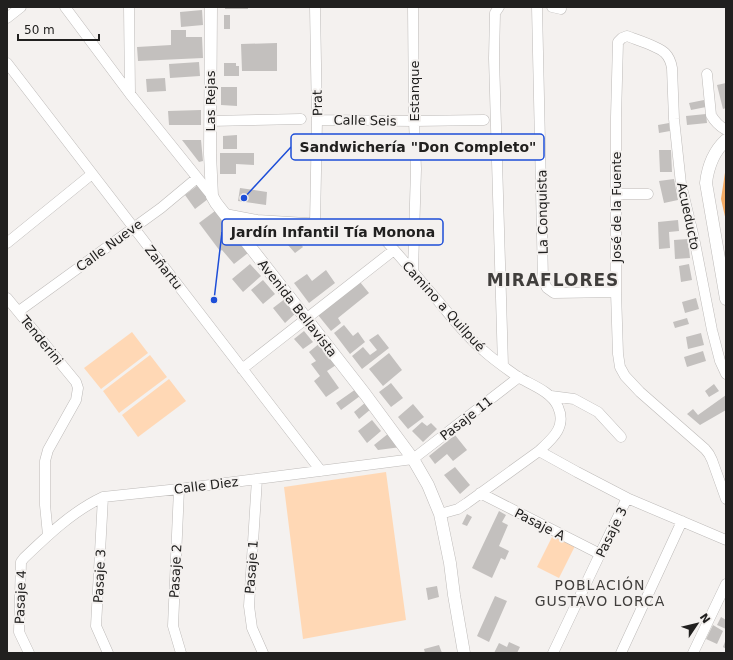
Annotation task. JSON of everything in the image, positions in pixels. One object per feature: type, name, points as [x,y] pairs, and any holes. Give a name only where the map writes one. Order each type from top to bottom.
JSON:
[{"type":"street","points":[[7,18],[21,7]]},
{"type":"street","name":"Avenida Bellavista","points":[[65,7],[130,94],[212,196],[365,394],[413,459],[428,485],[440,514],[450,563],[464,653]]},
{"type":"street","points":[[129,7],[130,94]]},
{"type":"street","name":"Las Rejas","points":[[211,7],[210,154],[212,196]]},
{"type":"street","name":"Prat","points":[[314,223],[317,120],[315,7]]},
{"type":"street","name":"Estanque","points":[[413,7],[416,170],[413,271]]},
{"type":"street","points":[[499,7],[495,13],[494,58],[503,366]]},
{"type":"street","name":"La Conquista","points":[[537,7],[543,280],[547,288],[554,293],[616,292]]},
{"type":"street","name":"José de la Fuente","points":[[668,56],[659,48],[627,36],[618,42],[616,117],[616,292],[618,354],[620,367],[625,376],[640,392],[692,437],[709,454],[726,499]]},
{"type":"street","name":"Acueducto","points":[[668,56],[672,68],[674,119],[681,184],[694,238],[712,330],[720,361],[726,374]]},
{"type":"street","name":"Zañartu","points":[[7,63],[321,471]]},
{"type":"street","points":[[707,74],[711,115],[720,127],[726,130]]},
{"type":"street","points":[[210,121],[301,119]]},
{"type":"street","name":"Calle Seis","points":[[317,120],[484,120]]},
{"type":"street","points":[[726,140],[720,146],[710,164],[706,184],[726,299]]},
{"type":"street","points":[[7,243],[92,174]]},
{"type":"street","name":"Calle Nueve","points":[[19,311],[161,208],[197,178]]},
{"type":"street","points":[[616,194],[648,194]]},
{"type":"street","name":"Camino a Quilpué","points":[[225,214],[257,220],[356,226],[380,233],[466,335],[503,366],[551,396]]},
{"type":"street","points":[[242,369],[394,250]]},
{"type":"street","name":"Tenderini","points":[[7,298],[76,382],[78,388],[76,400],[48,450],[45,461],[45,505],[48,535]]},
{"type":"street","name":"Pasaje 11","points":[[413,459],[519,377]]},
{"type":"street","points":[[551,396],[574,399],[598,412],[621,437]]},
{"type":"street","points":[[440,514],[458,508],[539,451],[553,438],[558,430],[561,416],[556,402],[551,396]]},
{"type":"street","points":[[539,451],[627,498],[726,540]]},
{"type":"street","name":"Calle Diez","points":[[21,562],[48,535],[93,502],[104,498],[413,459]]},
{"type":"street","name":"Pasaje 1","points":[[257,479],[249,606],[252,628],[263,653]]},
{"type":"street","name":"Pasaje 2","points":[[179,489],[173,626],[181,653]]},
{"type":"street","name":"Pasaje A","points":[[480,493],[600,554]]},
{"type":"street","name":"Pasaje 3","points":[[104,498],[96,626],[108,653]]},
{"type":"street","name":"Pasaje 3","points":[[553,653],[627,498]]},
{"type":"street","points":[[621,653],[682,521]]},
{"type":"street","name":"Pasaje 4","points":[[21,562],[19,632],[30,653]]},
{"type":"street","points":[[693,653],[726,584]]},
{"type":"shaded area","points":[[726,166],[726,221],[721,199]]},
{"type":"shaded area","points":[[132,332],[148,353],[101,389],[84,368]]},
{"type":"shaded area","points":[[150,355],[167,377],[119,413],[103,391]]},
{"type":"shaded area","points":[[169,379],[186,401],[138,437],[122,415]]},
{"type":"shaded area","points":[[386,472],[406,620],[303,639],[284,487]]},
{"type":"shaded area","points":[[554,533],[576,544],[559,578],[537,567]]},
{"type":"building","points":[[225,7],[248,7],[248,9],[225,9]]},
{"type":"building","points":[[202,10],[203,25],[181,27],[180,12]]},
{"type":"building","points":[[224,15],[230,15],[230,29],[224,29]]},
{"type":"building","points":[[171,30],[186,30],[186,37],[202,37],[203,58],[138,61],[137,47],[171,45]]},
{"type":"building","points":[[277,43],[277,71],[242,71],[241,44]]},
{"type":"building","points":[[199,62],[200,76],[170,78],[169,64]]},
{"type":"building","points":[[224,63],[236,63],[236,66],[239,66],[239,76],[224,76]]},
{"type":"building","points":[[165,78],[166,91],[147,92],[146,79]]},
{"type":"building","points":[[726,83],[726,108],[723,109],[717,85]]},
{"type":"building","points":[[221,87],[237,87],[237,106],[221,105]]},
{"type":"building","points":[[704,100],[706,107],[691,110],[689,103]]},
{"type":"building","points":[[201,110],[201,125],[169,125],[168,111]]},
{"type":"building","points":[[706,114],[707,123],[687,125],[686,116]]},
{"type":"building","points":[[669,123],[670,131],[659,133],[658,125]]},
{"type":"building","points":[[237,135],[237,149],[223,149],[223,136]]},
{"type":"building","points":[[182,140],[201,140],[203,161],[199,162]]},
{"type":"building","points":[[659,150],[671,150],[672,172],[660,172]]},
{"type":"building","points":[[220,153],[254,153],[254,165],[236,164],[236,174],[220,174]]},
{"type":"building","points":[[674,179],[678,200],[664,203],[659,181]]},
{"type":"building","points":[[198,185],[208,199],[195,209],[185,195]]},
{"type":"building","points":[[240,188],[267,192],[266,205],[238,201]]},
{"type":"building","points":[[215,211],[248,253],[234,264],[222,250],[220,251],[199,223]]},
{"type":"building","points":[[678,220],[679,231],[669,232],[670,248],[659,249],[658,222]]},
{"type":"building","points":[[295,237],[303,247],[295,253],[287,244]]},
{"type":"building","points":[[688,239],[690,258],[675,259],[674,240]]},
{"type":"building","points":[[250,264],[261,276],[243,292],[232,279]]},
{"type":"building","points":[[689,264],[692,280],[681,282],[679,266]]},
{"type":"building","points":[[326,270],[335,283],[309,303],[294,283],[307,274],[312,281]]},
{"type":"building","points":[[263,280],[275,294],[263,304],[251,290]]},
{"type":"building","points":[[360,282],[369,293],[338,318],[341,323],[331,331],[318,315]]},
{"type":"building","points":[[286,298],[297,312],[285,323],[273,308]]},
{"type":"building","points":[[696,298],[699,309],[685,313],[682,302]]},
{"type":"building","points":[[687,318],[689,324],[675,328],[673,322]]},
{"type":"building","points":[[344,325],[353,336],[358,332],[365,342],[350,354],[334,333]]},
{"type":"building","points":[[304,331],[313,342],[303,349],[294,339]]},
{"type":"building","points":[[701,333],[704,345],[688,349],[686,337]]},
{"type":"building","points":[[378,334],[389,348],[362,369],[352,356],[363,347],[370,355],[377,350],[369,340]]},
{"type":"building","points":[[320,343],[336,365],[327,371],[339,388],[326,397],[314,381],[320,376],[311,364],[316,361],[309,352]]},
{"type":"building","points":[[703,351],[706,361],[687,367],[684,357]]},
{"type":"building","points":[[389,353],[402,370],[383,386],[369,369]]},
{"type":"building","points":[[391,383],[403,398],[391,407],[379,392]]},
{"type":"building","points":[[714,384],[719,391],[709,397],[705,391]]},
{"type":"building","points":[[356,389],[360,396],[341,410],[336,403]]},
{"type":"building","points":[[726,395],[726,410],[700,425],[687,414],[693,409],[698,415]]},
{"type":"building","points":[[366,402],[371,409],[359,419],[354,412]]},
{"type":"building","points":[[413,404],[424,417],[408,429],[398,417]]},
{"type":"building","points":[[372,420],[381,431],[367,443],[358,431]]},
{"type":"building","points":[[422,422],[427,426],[431,423],[437,429],[423,442],[412,431]]},
{"type":"building","points":[[389,433],[401,447],[378,450],[374,445]]},
{"type":"building","points":[[455,435],[467,450],[453,461],[447,454],[435,464],[429,456]]},
{"type":"building","points":[[455,467],[470,485],[460,494],[444,475]]},
{"type":"building","points":[[499,511],[506,515],[502,522],[508,525],[499,546],[509,551],[505,560],[501,558],[492,578],[472,568]]},
{"type":"building","points":[[467,514],[472,517],[467,526],[462,524]]},
{"type":"building","points":[[437,586],[439,597],[428,600],[426,588]]},
{"type":"building","points":[[495,596],[507,601],[489,642],[477,636]]},
{"type":"building","points":[[721,617],[726,620],[726,629],[717,625]]},
{"type":"building","points":[[713,625],[723,631],[717,644],[706,639]]},
{"type":"building","points":[[726,639],[726,649],[723,647]]},
{"type":"building","points":[[509,642],[520,647],[517,653],[494,653],[499,643],[507,647]]},
{"type":"building","points":[[439,645],[442,653],[425,653],[424,649]]},
{"type":"place","name":"Sandwichería \"Don Completo\"","points":[[244,198]]},
{"type":"place","name":"Jardín Infantil Tía Monona","points":[[214,300]]},
{"type":"district","name":"MIRAFLORES","points":[[553,280]]},
{"type":"district","name":"POBLACIÓN GUSTAVO LORCA","points":[[600,594]]}]
